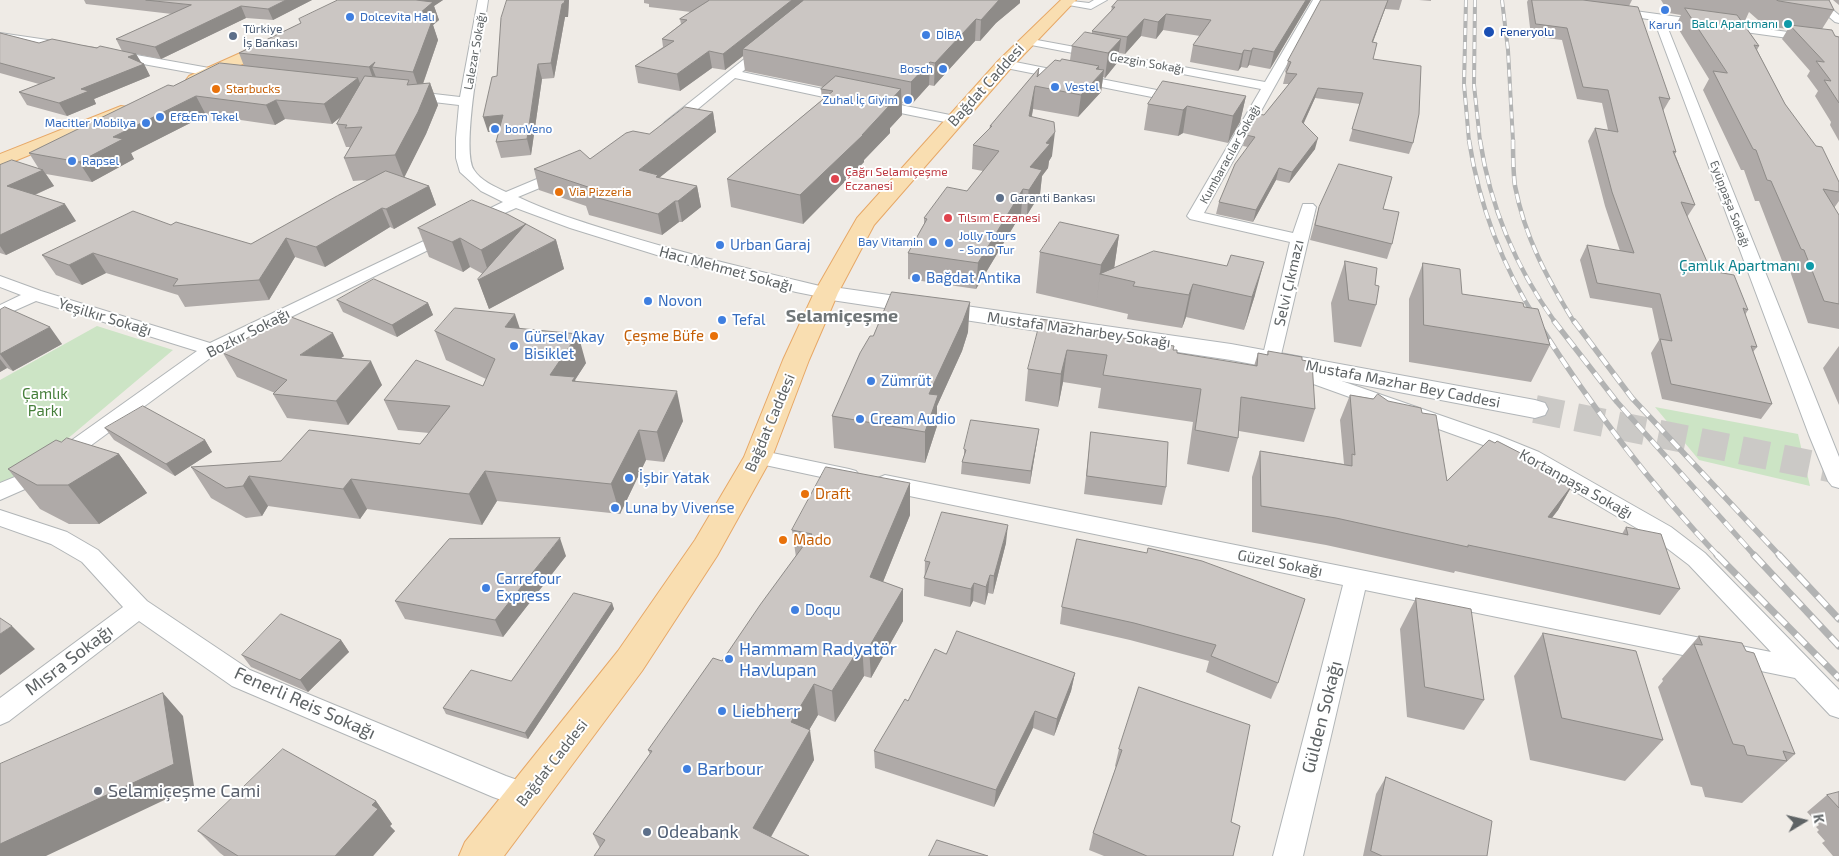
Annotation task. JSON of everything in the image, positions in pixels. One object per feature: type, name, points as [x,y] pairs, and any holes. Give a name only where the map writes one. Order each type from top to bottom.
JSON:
[{"type":"main road","name":"Bağdat Caddesi","points":[[479,856],[635,653],[706,548],[758,457],[796,360],[826,293],[865,223],[1026,41],[1068,1]]},
{"type":"main road","points":[[183,85],[211,74],[288,37]]},
{"type":"main road","points":[[0,161],[137,104]]},
{"type":"main road","name":"Mustafa Mazharbey Sokağı","points":[[826,293],[1262,358]]},
{"type":"main road","name":"Mustafa Mazhar Bey Caddesi","points":[[1262,358],[1535,409]]},
{"type":"street","name":"Lalezar Sokağı","points":[[484,0],[466,102],[463,140],[466,170],[474,180],[508,200]]},
{"type":"street","points":[[1068,1],[1091,6],[1102,0]]},
{"type":"street","name":"Kumbaracılar Sokağı","points":[[1298,239],[1195,216],[1248,112],[1268,86],[1318,0]]},
{"type":"street","points":[[1814,0],[1839,20]]},
{"type":"street","points":[[1602,9],[1839,42]]},
{"type":"street","name":"Eyüppaşa Sokağı","points":[[1658,17],[1831,448],[1839,481]]},
{"type":"street","points":[[1748,19],[1763,32]]},
{"type":"street","points":[[0,36],[78,48]]},
{"type":"street","points":[[657,133],[675,121],[778,37]]},
{"type":"street","name":"Gezgin Sokağı","points":[[1026,41],[1268,86]]},
{"type":"street","points":[[106,53],[211,74],[240,77]]},
{"type":"street","points":[[1005,64],[1196,102]]},
{"type":"street","points":[[732,74],[955,120]]},
{"type":"street","points":[[397,94],[466,102]]},
{"type":"street","name":"Bozkır Sokağı","points":[[0,492],[34,477],[211,349],[508,200],[576,168]]},
{"type":"street","name":"Hacı Mehmet Sokağı","points":[[508,200],[626,241],[752,277],[826,293]]},
{"type":"street","name":"Selvi Çıkmazı","points":[[1262,358],[1308,207]]},
{"type":"street","name":"Yeşilkır Sokağı","points":[[0,281],[35,295],[211,349]]},
{"type":"street","points":[[0,312],[35,295]]},
{"type":"street","name":"Kortanpaşa Sokağı","points":[[1262,358],[1490,440],[1532,457],[1663,533],[1689,552],[1839,708]]},
{"type":"street","name":"Güzel Sokağı","points":[[758,457],[1802,669]]},
{"type":"street","name":"Fenerli Reis Sokağı","points":[[0,518],[59,538],[90,556],[139,608],[241,678],[503,788],[527,796]]},
{"type":"street","name":"Gülden Sokağı","points":[[1288,856],[1356,578]]},
{"type":"street","name":"Mısra Sokağı","points":[[0,713],[139,608]]},
{"type":"green space","name":"Çamlık Parkı","points":[[97,326],[173,350],[28,472],[0,483],[0,380]]},
{"type":"green space","points":[[1655,407],[1798,434],[1810,486],[1699,460]]},
{"type":"building","points":[[146,0],[286,0],[268,9],[241,6],[155,47],[116,39],[191,5]]},
{"type":"building","points":[[338,0],[416,0],[433,2],[413,19],[432,21],[413,72],[372,67],[375,62],[369,67],[239,53],[301,23],[299,19]]},
{"type":"building","points":[[507,0],[565,0],[562,4],[551,63],[538,64],[527,139],[496,142],[503,115],[483,117],[492,77],[497,76],[501,18]]},
{"type":"building","points":[[710,0],[792,0],[723,54],[709,51],[677,74],[635,66],[674,41],[662,39],[687,20],[680,19]]},
{"type":"building","points":[[804,0],[999,0],[981,20],[976,19],[935,63],[930,62],[911,82],[743,49]]},
{"type":"building","points":[[1118,0],[1306,0],[1274,52],[1253,48],[1251,51],[1244,50],[1242,54],[1193,45],[1211,20],[1166,14],[1158,22],[1144,19],[1127,37],[1092,31],[1115,7],[1112,7]]},
{"type":"building","points":[[1321,0],[1388,0],[1372,42],[1377,43],[1373,59],[1421,66],[1419,114],[1413,143],[1352,129],[1363,93],[1318,88],[1302,122],[1318,138],[1292,172],[1279,168],[1256,210],[1219,202],[1235,164],[1255,137],[1246,135],[1258,114],[1264,115],[1297,74],[1286,73],[1291,62],[1288,61]]},
{"type":"building","points":[[1532,0],[1583,0],[1638,7],[1670,99],[1659,97],[1676,152],[1673,151],[1695,205],[1681,202],[1711,271],[1734,275],[1748,310],[1743,308],[1757,347],[1751,346],[1772,404],[1671,384],[1660,339],[1672,341],[1660,294],[1597,283],[1587,245],[1634,253],[1612,192],[1595,128],[1618,132],[1608,90],[1583,87],[1567,28],[1536,24]]},
{"type":"building","points":[[1777,0],[1829,0],[1834,10],[1779,1]]},
{"type":"building","points":[[1685,8],[1737,15],[1759,46],[1754,45],[1785,104],[1816,146],[1822,147],[1839,182],[1839,192],[1823,189],[1839,215],[1839,304],[1824,301],[1804,250],[1801,249],[1771,181],[1767,180],[1756,150],[1753,149],[1713,71],[1727,73]]},
{"type":"building","points":[[1790,25],[1832,30],[1835,36],[1839,37],[1839,103],[1824,80],[1831,81],[1816,61],[1824,62]]},
{"type":"building","points":[[1085,32],[1121,39],[1108,53],[1072,46]]},
{"type":"building","points":[[0,33],[39,43],[52,39],[97,48],[100,46],[136,54],[128,57],[144,64],[81,89],[89,91],[59,103],[19,92],[55,78],[0,63]]},
{"type":"building","points":[[1062,59],[1099,66],[1096,69],[1104,70],[1081,95],[1035,86],[1029,116],[1054,122],[1055,132],[1046,143],[1050,144],[1030,167],[1042,170],[1029,190],[1023,189],[978,263],[908,253],[927,219],[924,218],[947,187],[967,191],[999,151],[973,145],[992,126],[990,126],[1039,68],[1037,77],[1055,60],[1060,61]]},
{"type":"building","points":[[220,63],[358,78],[324,104],[276,100],[266,105],[196,96],[113,137],[123,139],[79,162],[29,153],[168,85],[173,86]]},
{"type":"building","points":[[365,76],[409,80],[407,85],[430,83],[418,112],[395,155],[344,158],[362,127],[345,128],[347,125],[337,124]]},
{"type":"building","points":[[836,76],[901,89],[885,106],[889,106],[863,135],[800,195],[727,179],[833,91],[821,89]]},
{"type":"building","points":[[1163,81],[1246,96],[1233,116],[1187,106],[1183,110],[1148,104]]},
{"type":"building","points":[[685,107],[713,112],[639,170],[658,175],[656,177],[697,186],[658,214],[583,194],[591,188],[534,169],[580,150],[590,159],[626,133],[633,131],[649,134]]},
{"type":"building","points":[[12,160],[43,170],[7,186],[65,204],[0,235],[0,165]]},
{"type":"building","points":[[1339,164],[1392,177],[1383,209],[1399,212],[1392,244],[1315,225],[1319,207]]},
{"type":"building","points":[[386,171],[429,186],[386,209],[382,208],[316,247],[286,238],[259,280],[173,286],[178,279],[93,253],[69,265],[42,255],[133,211],[171,225],[176,222],[251,244]]},
{"type":"building","points":[[472,200],[526,224],[481,250],[460,238],[452,242],[418,228]]},
{"type":"building","points":[[1060,222],[1119,235],[1101,265],[1040,252]]},
{"type":"building","points":[[526,224],[556,240],[478,280],[478,279]]},
{"type":"building","points":[[1154,251],[1227,266],[1231,255],[1264,262],[1252,297],[1193,284],[1189,295],[1133,286],[1135,282],[1100,274]]},
{"type":"building","points":[[1345,261],[1377,268],[1375,285],[1379,286],[1376,305],[1349,300]]},
{"type":"building","points":[[1423,263],[1460,269],[1462,294],[1523,303],[1524,307],[1538,309],[1550,345],[1424,325]]},
{"type":"building","points":[[374,279],[428,303],[392,325],[337,300]]},
{"type":"building","points":[[892,292],[970,302],[929,394],[938,395],[925,432],[832,416],[860,353],[870,336],[873,336]]},
{"type":"building","points":[[5,307],[50,327],[0,354],[0,310]]},
{"type":"building","points":[[455,308],[515,314],[505,327],[578,334],[550,375],[575,377],[572,381],[677,391],[657,432],[639,430],[611,484],[485,471],[469,494],[351,479],[343,489],[249,476],[243,486],[226,488],[191,467],[281,461],[309,430],[420,444],[450,406],[384,400],[416,360],[483,386],[495,359],[435,331]]},
{"type":"building","points":[[286,315],[333,333],[300,355],[371,361],[336,401],[273,394],[287,380],[223,353]]},
{"type":"building","points":[[1041,319],[1073,324],[1071,330],[1174,346],[1173,350],[1177,350],[1177,353],[1257,366],[1258,353],[1268,355],[1268,351],[1302,357],[1302,360],[1312,362],[1315,409],[1241,397],[1238,438],[1195,430],[1201,389],[1103,375],[1107,355],[1067,350],[1061,374],[1028,369]]},
{"type":"building","points":[[1378,394],[1388,401],[1421,408],[1422,413],[1436,415],[1447,481],[1489,440],[1495,443],[1497,441],[1571,479],[1568,482],[1573,484],[1548,517],[1628,535],[1626,527],[1661,534],[1680,589],[1468,545],[1468,547],[1336,518],[1261,506],[1260,451],[1352,466],[1352,454],[1355,455],[1350,395],[1373,399]]},
{"type":"building","points":[[143,406],[205,440],[166,464],[105,428]]},
{"type":"building","points":[[971,420],[1039,429],[1031,471],[962,462]]},
{"type":"building","points":[[1091,432],[1168,442],[1166,487],[1087,476]]},
{"type":"building","points":[[67,438],[119,454],[68,485],[37,485],[8,469],[56,440],[61,442]]},
{"type":"building","points":[[826,467],[910,483],[870,577],[903,589],[869,647],[862,644],[832,691],[814,684],[791,722],[810,730],[753,828],[809,856],[594,856],[605,840],[593,834],[652,751],[648,750],[713,658],[722,661],[812,534],[792,530]]},
{"type":"building","points":[[942,512],[1008,525],[994,576],[990,575],[986,587],[974,583],[971,589],[924,578],[930,562],[925,561]]},
{"type":"building","name":"Carrefour Express","points":[[560,538],[495,620],[395,601],[449,539]]},
{"type":"building","points":[[1077,539],[1147,553],[1148,548],[1202,561],[1305,599],[1278,683],[1211,656],[1216,645],[1134,623],[1062,607]]},
{"type":"building","points":[[574,593],[612,603],[525,733],[443,708],[471,670],[511,681]]},
{"type":"building","points":[[1416,598],[1471,609],[1484,700],[1425,687]]},
{"type":"building","points":[[281,614],[341,640],[300,680],[242,655]]},
{"type":"building","points":[[0,618],[12,626],[0,634]]},
{"type":"building","points":[[957,631],[1075,673],[1057,719],[1035,711],[996,790],[874,751],[905,699],[908,701],[935,649],[946,654]]},
{"type":"building","points":[[1543,633],[1636,651],[1663,740],[1562,718]]},
{"type":"building","points":[[1699,636],[1742,643],[1746,651],[1754,653],[1795,754],[1783,751],[1787,761],[1747,755],[1744,746],[1733,744],[1694,644],[1702,645]]},
{"type":"building","points":[[1139,687],[1250,725],[1231,822],[1240,826],[1233,856],[1147,856],[1093,833],[1122,750],[1119,749]]},
{"type":"building","points":[[163,693],[174,764],[0,844],[0,764]]},
{"type":"building","points":[[283,749],[376,801],[372,805],[378,809],[335,856],[238,856],[198,831]]},
{"type":"building","points":[[1386,777],[1492,821],[1487,856],[1382,856],[1371,851]]},
{"type":"building","points":[[1839,792],[1839,808],[1827,795]]},
{"type":"building","points":[[937,840],[988,856],[929,856]]},
{"type":"tunnel","points":[[1535,409],[1839,470]]},
{"type":"railway","points":[[1466,0],[1464,84],[1469,141]]},
{"type":"railway","points":[[1475,0],[1474,85],[1480,141]]},
{"type":"railway","points":[[1502,0],[1508,50],[1513,141]]},
{"type":"railway","points":[[1469,140],[1479,188],[1494,234],[1513,279],[1538,322]]},
{"type":"railway","points":[[1480,140],[1490,189],[1507,236],[1528,280],[1555,322]]},
{"type":"railway","points":[[1513,141],[1515,186],[1525,223],[1538,257],[1574,322]]},
{"type":"railway","points":[[1537,321],[1578,383],[1622,443],[1668,501],[1718,556]]},
{"type":"railway","points":[[1554,321],[1617,402],[1755,556]]},
{"type":"railway","points":[[1574,321],[1632,398],[1780,556]]},
{"type":"railway","points":[[1717,555],[1839,678]]},
{"type":"railway","points":[[1754,555],[1839,646]]},
{"type":"railway","points":[[1779,555],[1839,619]]},
{"type":"place","name":"Karun","points":[[1665,10]]},
{"type":"place","name":"Dolcevita Halı","points":[[350,17]]},
{"type":"place","name":"Balcı Apartmanı","points":[[1788,24]]},
{"type":"place","name":"Feneryolu","points":[[1489,32]]},
{"type":"place","name":"DİBA","points":[[926,35]]},
{"type":"place","name":"Türkiye İş Bankası","points":[[233,36]]},
{"type":"place","name":"Bosch","points":[[943,69]]},
{"type":"place","name":"Vestel","points":[[1055,87]]},
{"type":"place","name":"Starbucks","points":[[216,89]]},
{"type":"place","name":"Zuhal İç Giyim","points":[[908,100]]},
{"type":"place","name":"Ef&Em Tekel","points":[[160,117]]},
{"type":"place","name":"Macitler Mobilya","points":[[146,123]]},
{"type":"place","name":"bonVeno","points":[[495,129]]},
{"type":"place","name":"Rapsel","points":[[72,161]]},
{"type":"place","name":"Çağrı Selamiçeşme Eczanesi","points":[[835,179]]},
{"type":"place","name":"Via Pizzeria","points":[[559,192]]},
{"type":"place","name":"Garanti Bankası","points":[[1000,198]]},
{"type":"place","name":"Tılsım Eczanesi","points":[[948,218]]},
{"type":"place","name":"Bay Vitamin","points":[[933,242]]},
{"type":"place","name":"Jolly Tours - Sono Tur","points":[[949,243]]},
{"type":"place","name":"Urban Garaj","points":[[720,245]]},
{"type":"place","name":"Çamlık Apartmanı","points":[[1810,266]]},
{"type":"place","name":"Bağdat Antika","points":[[916,278]]},
{"type":"place","name":"Novon","points":[[648,301]]},
{"type":"place","name":"Tefal","points":[[722,320]]},
{"type":"place","name":"Çeşme Büfe","points":[[714,336]]},
{"type":"place","name":"Gürsel Akay Bisiklet","points":[[514,346]]},
{"type":"place","name":"Zümrüt","points":[[871,381]]},
{"type":"place","name":"Cream Audio","points":[[860,419]]},
{"type":"place","name":"İşbir Yatak","points":[[629,478]]},
{"type":"place","name":"Draft","points":[[805,494]]},
{"type":"place","name":"Luna by Vivense","points":[[615,508]]},
{"type":"place","name":"Mado","points":[[783,540]]},
{"type":"place","name":"Carrefour Express","points":[[486,588]]},
{"type":"place","name":"Doqu","points":[[795,610]]},
{"type":"place","name":"Hammam Radyatör Havlupan","points":[[729,659]]},
{"type":"place","name":"Liebherr","points":[[722,711]]},
{"type":"place","name":"Barbour","points":[[687,769]]},
{"type":"place","name":"Selamiçeşme Cami","points":[[98,791]]},
{"type":"place","name":"Odeabank","points":[[647,832]]},
{"type":"district","name":"Selamiçeşme","points":[[842,316]]}]
